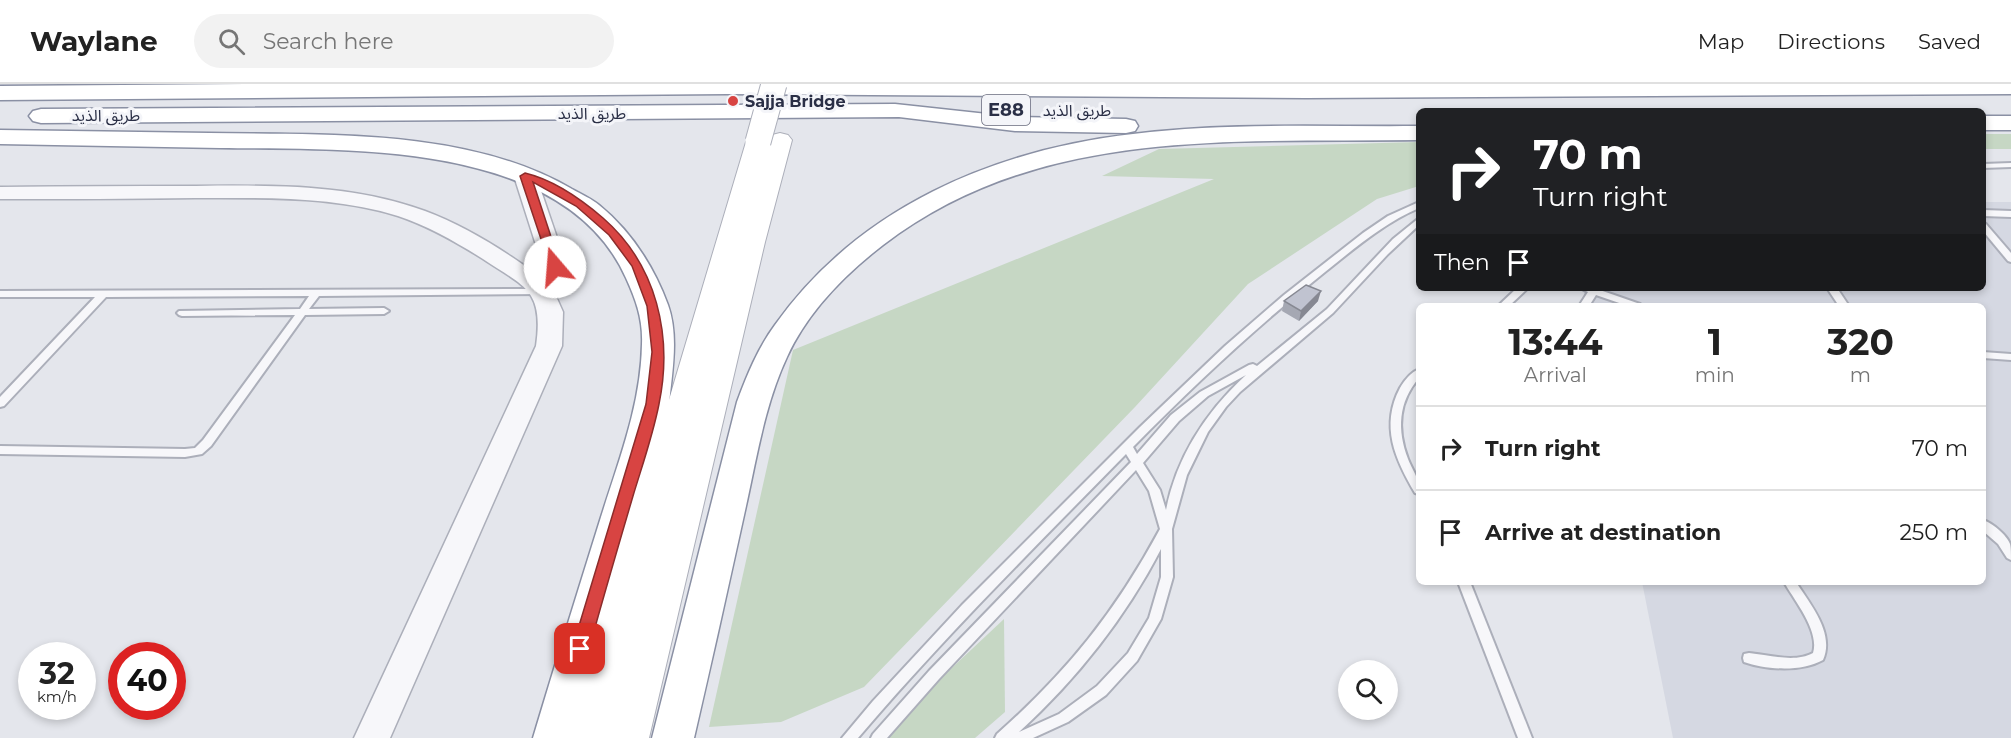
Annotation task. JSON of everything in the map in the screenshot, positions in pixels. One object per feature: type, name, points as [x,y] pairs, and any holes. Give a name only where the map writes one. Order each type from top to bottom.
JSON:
[{"type":"highway","name":"طريق الذيد","points":[[0,93],[727,87],[1306,91],[2011,87]]},
{"type":"highway","name":"طريق الذيد","points":[[1457,108],[2011,105]]},
{"type":"highway","name":"طريق الذيد","points":[[0,116],[1416,108]]},
{"type":"highway","points":[[903,111],[1051,126],[1416,127]]},
{"type":"highway","points":[[117,139],[339,114]]},
{"type":"highway","points":[[1986,123],[2011,123]]},
{"type":"highway","points":[[673,738],[753,402],[766,367],[804,304],[855,251],[884,229],[948,192],[1018,165],[1083,149],[1171,138],[1416,134]]},
{"type":"highway","points":[[0,136],[392,146],[445,153],[496,165],[541,182],[580,204],[613,232],[637,266],[653,306],[659,352],[653,404],[554,738]]},
{"type":"main road","points":[[628,738],[752,242],[769,141],[774,84]]},
{"type":"main road","points":[[589,738],[769,141],[795,84]]},
{"type":"street","points":[[525,176],[555,267],[544,292]]},
{"type":"street","points":[[5,195],[298,193],[349,198],[404,211],[442,226],[525,276],[544,292],[551,308],[552,327],[549,346],[372,738]]},
{"type":"lane","points":[[1986,166],[2011,165]]},
{"type":"lane","points":[[849,738],[933,643],[1216,358],[1280,302],[1377,228],[1394,216],[1416,206]]},
{"type":"lane","points":[[1986,213],[2011,214]]},
{"type":"lane","points":[[1002,738],[1061,684],[1114,619],[1167,526],[1181,475],[1209,421],[1227,398],[1271,358],[1320,320],[1416,224]]},
{"type":"lane","points":[[1986,230],[2011,259]]},
{"type":"lane","points":[[1506,303],[1520,291]]},
{"type":"lane","points":[[1592,291],[1629,303]]},
{"type":"lane","points":[[0,450],[185,453],[198,451],[207,443],[316,292]]},
{"type":"lane","points":[[0,294],[544,292]]},
{"type":"lane","points":[[0,403],[104,293]]},
{"type":"lane","points":[[182,313],[384,311]]},
{"type":"lane","points":[[1986,355],[2011,357]]},
{"type":"lane","points":[[878,738],[980,626],[1138,461],[1175,418],[1204,394],[1271,358]]},
{"type":"lane","points":[[1416,376],[1401,395],[1395,413],[1394,433],[1399,454],[1416,485]]},
{"type":"lane","points":[[1019,738],[1054,722],[1081,706],[1106,687],[1143,643],[1161,604],[1169,572],[1167,526],[1151,481],[1127,447]]},
{"type":"lane","points":[[1986,527],[2002,541],[2011,555]]},
{"type":"lane","points":[[1465,585],[1526,738]]},
{"type":"lane","points":[[1749,658],[1799,662],[1812,661],[1821,655],[1823,645],[1820,634],[1792,585]]},
{"type":"shaded area","points":[[1986,202],[2011,202],[2011,738],[1673,738],[1643,585],[1986,585],[1986,303],[1586,303],[1584,291],[1986,291]]},
{"type":"green space","points":[[1986,134],[2011,134],[2011,149],[1986,149]]},
{"type":"green space","points":[[1416,142],[1416,187],[1377,199],[1248,284],[1135,407],[864,687],[781,722],[709,727],[793,350],[1214,179],[1102,176],[1159,149]]},
{"type":"green space","points":[[1004,619],[1005,712],[975,738],[877,738]]},
{"type":"building","points":[[1306,285],[1321,291],[1301,311],[1284,301]]},
{"type":"place","name":"Sajja Bridge","points":[[733,101]]},
{"type":"route","points":[[555,267],[525,176],[541,182],[580,204],[613,232],[637,266],[653,306],[659,352],[653,404],[580,649]]}]
